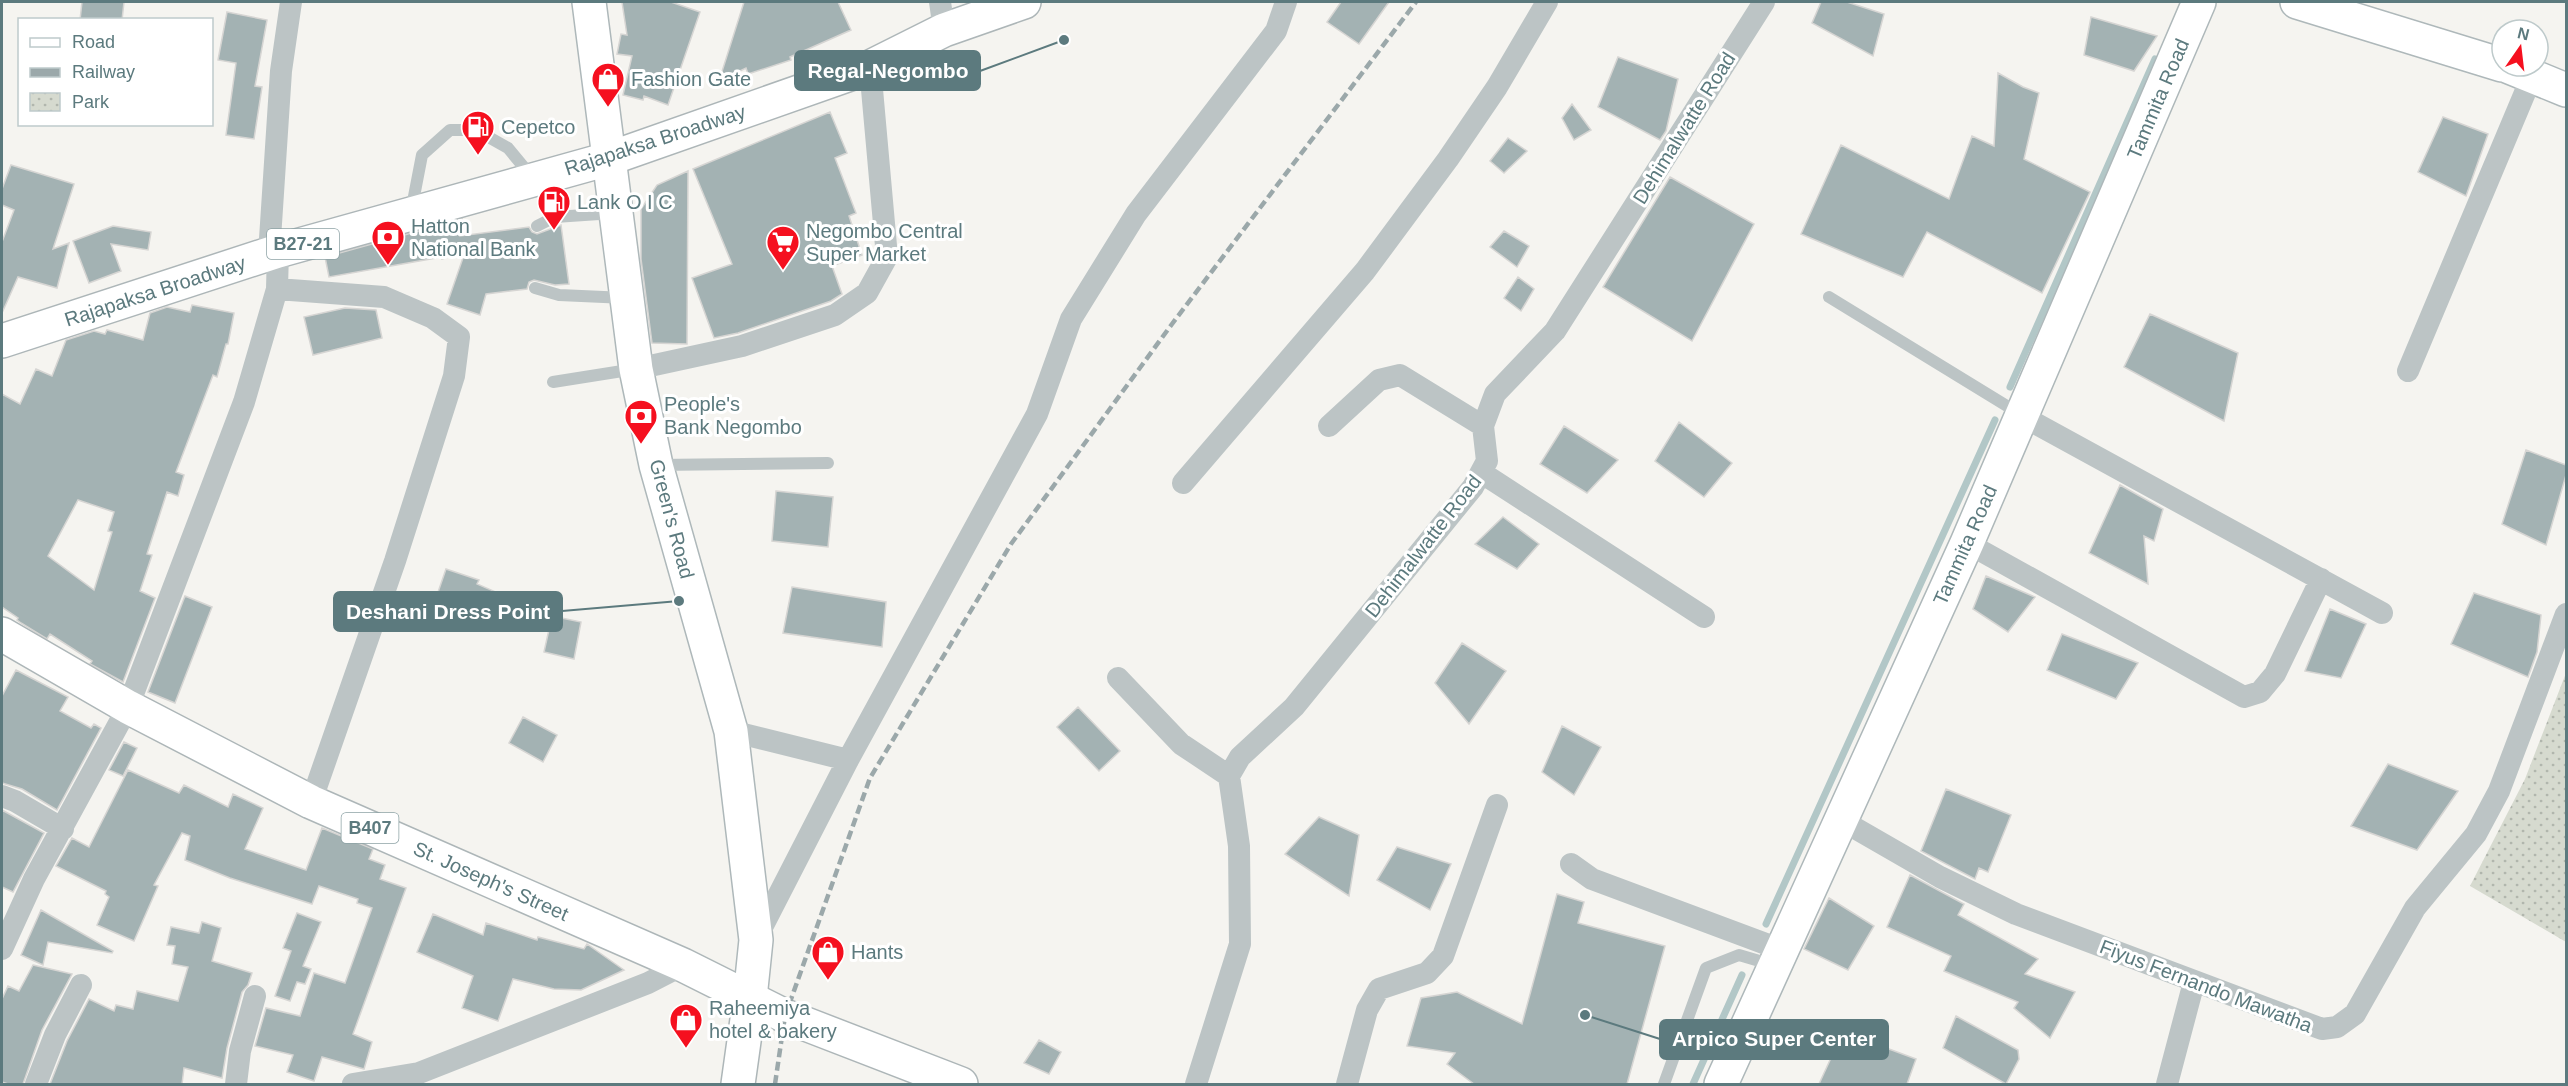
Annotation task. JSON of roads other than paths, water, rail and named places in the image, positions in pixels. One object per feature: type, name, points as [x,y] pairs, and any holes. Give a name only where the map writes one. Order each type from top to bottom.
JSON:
[{"type":"main road","name":"Green's Road","points":[[589,2],[636,369],[656,465],[731,731],[756,940],[738,1084]]},
{"type":"main road","name":"Rajapaksa Broadway","points":[[2,341],[273,252],[608,159],[870,67],[942,16],[1024,2]]},
{"type":"main road","name":"Tammita Road","points":[[1721,1084],[1967,543],[2199,2]]},
{"type":"main road","points":[[2297,2],[2490,62]]},
{"type":"main road","points":[[2536,78],[2566,90]]},
{"type":"main road","name":"St. Joseph's Street","points":[[2,634],[128,707],[311,802],[682,965],[785,1016],[961,1084]]},
{"type":"street","points":[[2,949],[34,879],[128,707],[244,402],[277,289],[273,252],[281,71],[291,2]]},
{"type":"street","points":[[756,940],[848,760],[1037,414],[1071,319],[1136,214],[1276,31],[1286,2]]},
{"type":"street","points":[[1183,483],[1365,271],[1448,159],[1497,87],[1547,2]]},
{"type":"street","name":"Dehimalwatte Road","points":[[1229,777],[1240,757],[1294,708],[1482,473],[1487,461],[1483,426],[1495,394],[1555,331],[1764,2]]},
{"type":"street","points":[[636,369],[742,346],[835,315],[867,293],[886,257],[870,67]]},
{"type":"street","points":[[2409,371],[2510,78]]},
{"type":"street","points":[[277,289],[384,297],[433,318],[459,337],[454,376],[395,561],[311,802]]},
{"type":"street","points":[[1329,426],[1380,380],[1400,375],[1483,426]]},
{"type":"street","points":[[2022,416],[2382,613]]},
{"type":"street","points":[[1482,473],[1704,617]]},
{"type":"street","points":[[1967,543],[2244,697],[2260,692],[2275,674],[2321,579]]},
{"type":"street","name":"Fiyus Fernando Mawatha","points":[[1840,820],[1940,877],[2016,914],[2322,1029],[2337,1027],[2355,1014],[2415,908],[2476,834],[2499,791],[2566,614]]},
{"type":"street","points":[[1118,678],[1181,744],[1229,777],[1239,846],[1240,944],[1196,1084]]},
{"type":"street","points":[[731,731],[848,760]]},
{"type":"street","points":[[2,796],[63,829]]},
{"type":"street","points":[[1347,1084],[1367,1010],[1379,989],[1427,973],[1443,956],[1497,806]]},
{"type":"street","points":[[1571,864],[1592,879],[1778,958]]},
{"type":"street","points":[[353,1084],[419,1073],[648,983],[682,965]]},
{"type":"street","points":[[2167,1084],[2194,982]]},
{"type":"street","points":[[36,1084],[55,1035],[81,985]]},
{"type":"street","points":[[236,1084],[240,1051],[255,996]]},
{"type":"lane","points":[[411,213],[422,155],[450,130],[476,130],[508,148],[534,179]]},
{"type":"lane","points":[[537,226],[555,217],[615,212]]},
{"type":"lane","points":[[535,288],[560,295],[627,298]]},
{"type":"lane","points":[[1829,297],[2022,416]]},
{"type":"lane","points":[[553,382],[636,369]]},
{"type":"lane","points":[[656,465],[828,463]]},
{"type":"lane","points":[[1664,1084],[1706,968],[1739,955],[1778,958]]},
{"type":"waterway","points":[[2010,387],[2155,59]]},
{"type":"waterway","points":[[1766,924],[1995,420]]},
{"type":"waterway","points":[[1693,1084],[1742,975]]},
{"type":"railway","points":[[775,1084],[785,1016],[870,778],[1011,544],[1172,324],[1416,2]]},
{"type":"place","name":"Regal-Negombo","points":[[1064,40]]},
{"type":"place","name":"Fashion Gate","points":[[608,108]]},
{"type":"place","name":"Cepetco","points":[[478,156]]},
{"type":"place","name":"Lank O I C","points":[[554,231]]},
{"type":"place","name":"Hatton National Bank","points":[[388,266]]},
{"type":"place","name":"Negombo Central Super Market","points":[[783,271]]},
{"type":"place","name":"People's Bank Negombo","points":[[641,445]]},
{"type":"place","name":"Deshani Dress Point","points":[[679,601]]},
{"type":"place","name":"Hants","points":[[828,981]]},
{"type":"place","name":"Arpico Super Center","points":[[1585,1015]]},
{"type":"place","name":"Raheemiya hotel & bakery","points":[[686,1049]]}]
